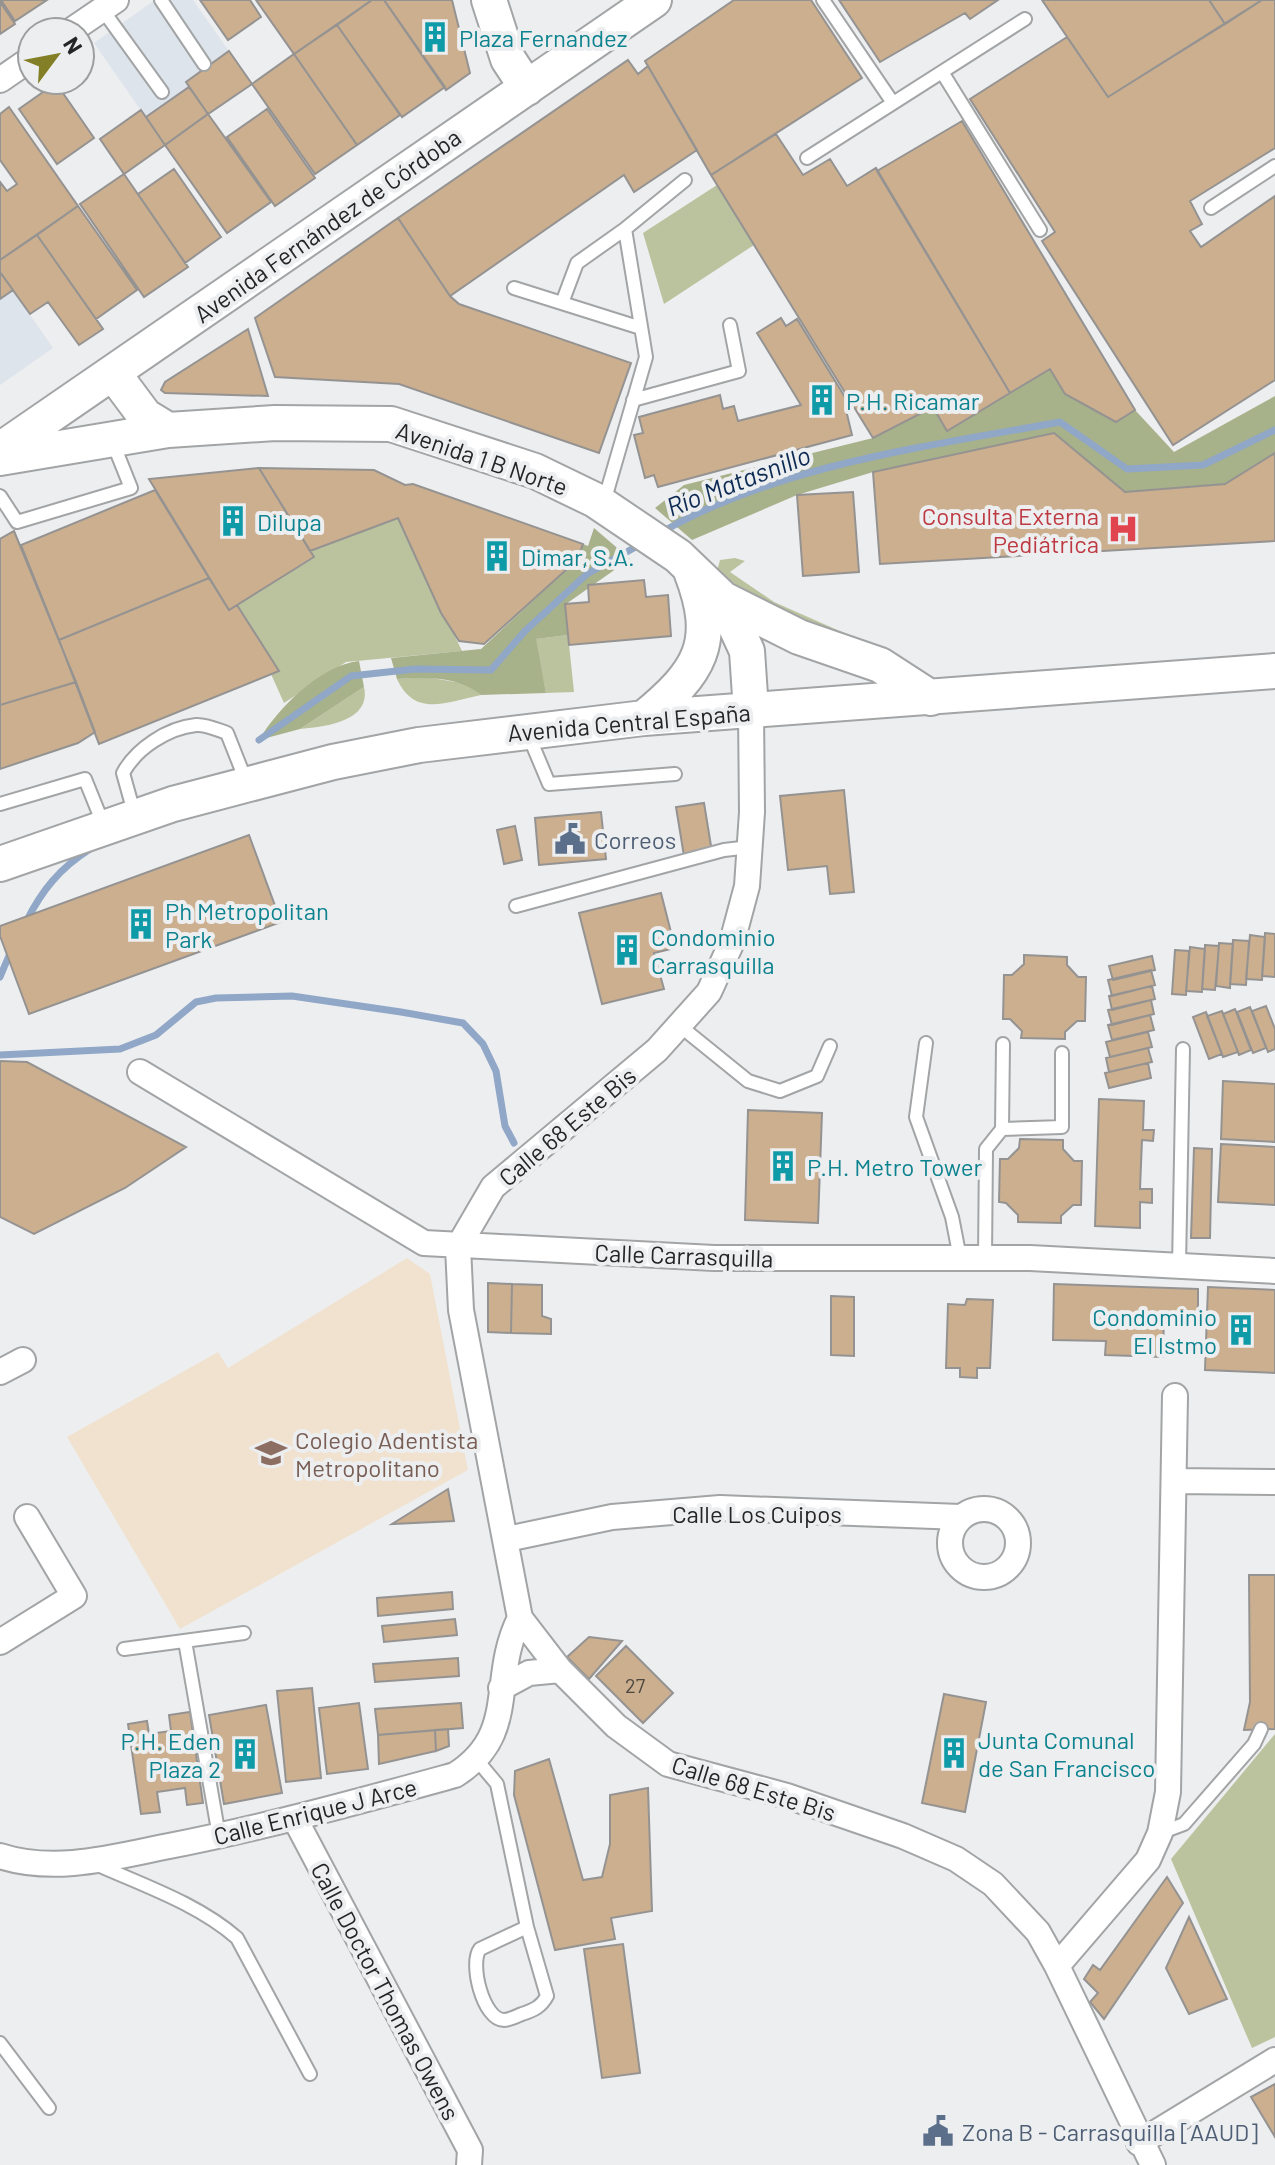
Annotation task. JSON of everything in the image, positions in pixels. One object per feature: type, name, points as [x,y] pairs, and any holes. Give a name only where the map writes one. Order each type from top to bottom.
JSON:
[{"type":"main road","points":[[489,0],[508,59],[527,88]]},
{"type":"main road","name":"Avenida Fernández de Córdoba","points":[[0,450],[654,0]]},
{"type":"main road","points":[[113,373],[145,416],[168,430]]},
{"type":"main road","name":"Avenida 1 B Norte","points":[[0,458],[168,430],[275,423],[391,424],[535,471],[603,505],[672,552],[723,599],[747,651],[751,711]]},
{"type":"main road","points":[[644,718],[687,680],[697,665],[704,641],[705,617],[672,552]]},
{"type":"main road","points":[[723,599],[799,637],[880,665],[931,698]]},
{"type":"main road","name":"Avenida Central España","points":[[0,864],[119,821],[247,784],[419,745],[644,718],[1275,671]]},
{"type":"street","name":"Calle 68 Este Bis","points":[[751,711],[747,886],[732,942],[709,992],[680,1026],[493,1187],[458,1247],[461,1310],[520,1618],[560,1670],[616,1726],[668,1764],[787,1796],[903,1836],[956,1859],[993,1884],[1019,1908],[1038,1932],[1057,1966],[1139,2143],[1153,2165]]},
{"type":"street","name":"Calle Carrasquilla","points":[[140,1072],[424,1243],[714,1258],[985,1258],[1275,1271]]},
{"type":"street","points":[[0,1372],[23,1360]]},
{"type":"street","points":[[1057,1966],[1148,1860],[1160,1833],[1168,1792],[1175,1396]]},
{"type":"street","points":[[1174,1481],[1275,1482]]},
{"type":"street","name":"Calle Los Cuipos","points":[[507,1539],[612,1517],[720,1508],[961,1517]]},
{"type":"street","points":[[0,1642],[74,1596],[27,1517]]},
{"type":"street","points":[[477,1760],[494,1737],[508,1641],[520,1618]]},
{"type":"street","points":[[501,1688],[529,1673],[560,1670]]},
{"type":"street","name":"Calle Enrique J Arce","points":[[0,1856],[24,1864],[90,1861],[219,1836],[295,1819],[455,1775],[477,1760]]},
{"type":"street","name":"Calle Doctor Thomas Owens","points":[[295,1819],[470,2150],[469,2165]]},
{"type":"street","points":[[0,1870],[24,1864]]},
{"type":"street","points":[[1139,2143],[1275,2060]]},
{"type":"lane","points":[[161,0],[204,64]]},
{"type":"lane","points":[[823,0],[893,103]]},
{"type":"lane","points":[[109,5],[162,92]]},
{"type":"lane","points":[[807,158],[1025,19]]},
{"type":"lane","points":[[942,72],[1040,230]]},
{"type":"lane","points":[[1211,208],[1275,166]]},
{"type":"lane","points":[[562,303],[577,263],[685,180]]},
{"type":"lane","points":[[603,505],[646,357],[625,229]]},
{"type":"lane","points":[[514,288],[641,328]]},
{"type":"lane","points":[[633,400],[739,371],[730,325]]},
{"type":"lane","points":[[0,496],[17,522],[131,488],[112,440]]},
{"type":"lane","points":[[119,821],[123,773],[132,756],[163,736],[198,724],[227,733],[239,756],[247,784]]},
{"type":"lane","points":[[527,731],[549,784],[675,774]]},
{"type":"lane","points":[[0,804],[85,779],[119,821]]},
{"type":"lane","points":[[516,906],[724,850],[750,847]]},
{"type":"lane","points":[[680,1026],[748,1081],[780,1091],[817,1076],[830,1046]]},
{"type":"lane","points":[[926,1043],[916,1117],[952,1217],[960,1258]]},
{"type":"lane","points":[[985,1258],[986,1149],[1002,1129],[1003,1044]]},
{"type":"lane","points":[[1179,1266],[1183,1049]]},
{"type":"lane","points":[[1002,1129],[1062,1127],[1062,1053]]},
{"type":"lane","points":[[124,1649],[244,1633]]},
{"type":"lane","points":[[185,1641],[219,1836]]},
{"type":"lane","points":[[1160,1833],[1184,1824],[1254,1744],[1261,1729]]},
{"type":"lane","points":[[477,1760],[497,1784],[527,1927],[547,1996],[534,2010],[503,2020],[493,2016],[487,2007],[473,1965],[475,1956],[480,1949],[527,1927]]},
{"type":"lane","points":[[90,1861],[173,1898],[221,1924],[237,1938],[310,2074]]},
{"type":"lane","points":[[0,2043],[49,2108]]},
{"type":"shaded area","points":[[155,0],[193,0],[252,84],[165,145],[96,42]]},
{"type":"shaded area","points":[[0,272],[53,348],[0,385]]},
{"type":"shaded area","name":"Colegio Adentista Metropolitano","points":[[407,1258],[430,1274],[468,1470],[180,1629],[67,1437],[218,1352],[228,1368]]},
{"type":"green space","points":[[717,185],[754,245],[664,304],[643,233]]},
{"type":"green space","points":[[1050,369],[1066,394],[1115,422],[1135,410],[1174,452],[1275,396],[1275,453],[1225,484],[1125,492],[1054,433],[873,472],[797,495],[692,540],[655,508],[684,485],[873,438],[933,407],[948,431]]},
{"type":"green space","points":[[398,518],[462,651],[346,662],[284,703],[271,674],[278,671],[237,605],[314,558],[310,551]]},
{"type":"green space","points":[[594,528],[630,559],[566,604],[568,635],[536,639],[546,693],[481,695],[452,681],[397,679],[391,658],[481,649],[577,560],[583,544],[588,546]]},
{"type":"green space","points":[[735,558],[745,561],[730,572],[774,602],[860,640],[771,611],[717,571],[720,560]]},
{"type":"green space","points":[[568,635],[574,692],[546,693],[535,639]]},
{"type":"green space","points":[[359,661],[364,687],[300,729],[259,740],[277,715],[302,690],[330,671]]},
{"type":"green space","points":[[425,677],[468,684],[481,695],[444,703],[422,703],[404,691],[397,679]]},
{"type":"green space","points":[[364,687],[361,708],[353,715],[321,727],[300,729]]},
{"type":"green space","points":[[1275,1734],[1275,2037],[1252,2048],[1171,1859]]},
{"type":"building","points":[[1,0],[47,0],[23,16],[16,16],[15,21]]},
{"type":"building","points":[[200,0],[250,0],[261,17],[228,40]]},
{"type":"building","points":[[256,0],[372,0],[294,54]]},
{"type":"building","points":[[372,0],[384,0],[445,87],[402,117],[337,25]]},
{"type":"building","name":"Plaza Fernandez","points":[[384,0],[452,0],[470,73],[446,90]]},
{"type":"building","points":[[734,0],[811,0],[862,78],[711,175],[645,61]]},
{"type":"building","points":[[839,0],[998,0],[970,19],[965,13],[880,62]]},
{"type":"building","points":[[1042,0],[1209,0],[1225,24],[1108,97]]},
{"type":"building","points":[[1209,0],[1262,0],[1225,24]]},
{"type":"building","points":[[1262,0],[1275,0],[1275,148],[1190,201],[1202,224],[1190,231],[1201,247],[1275,196],[1275,380],[1173,445],[1042,241],[1055,232],[970,99],[1067,37],[1108,97]]},
{"type":"building","points":[[0,2],[15,24],[0,34]]},
{"type":"building","points":[[337,25],[400,115],[357,145],[294,54]]},
{"type":"building","points":[[229,51],[252,84],[208,114],[186,82]]},
{"type":"building","points":[[294,54],[357,145],[315,174],[252,84]]},
{"type":"building","points":[[628,60],[638,74],[648,66],[697,150],[634,192],[624,175],[450,296],[398,218]]},
{"type":"building","points":[[189,87],[208,114],[165,145],[146,117]]},
{"type":"building","points":[[38,96],[65,96],[94,138],[57,164],[19,109]]},
{"type":"building","points":[[9,107],[78,206],[0,260],[0,182],[7,191],[17,184],[0,160],[0,114]]},
{"type":"building","points":[[267,109],[315,178],[275,206],[227,137]]},
{"type":"building","points":[[141,110],[165,145],[124,174],[100,139]]},
{"type":"building","points":[[208,114],[271,202],[227,233],[165,145]]},
{"type":"building","points":[[962,121],[1135,410],[1116,422],[1065,394],[1050,369],[1010,393],[877,171]]},
{"type":"building","points":[[776,134],[803,175],[830,159],[847,186],[876,168],[1010,393],[947,431],[933,407],[873,438],[711,175]]},
{"type":"building","points":[[174,169],[221,237],[185,263],[138,194]]},
{"type":"building","points":[[124,174],[188,267],[144,297],[80,204]]},
{"type":"building","points":[[78,206],[137,290],[96,319],[37,235]]},
{"type":"building","points":[[398,218],[450,296],[459,304],[631,363],[599,453],[399,384],[275,377],[255,318]]},
{"type":"building","points":[[37,235],[103,329],[79,345],[48,302],[30,314],[0,272],[0,260]]},
{"type":"building","points":[[0,272],[13,290],[0,299]]},
{"type":"building","name":"P.H. Ricamar","points":[[781,318],[786,326],[797,319],[851,407],[846,410],[852,435],[658,487],[654,475],[645,478],[634,435],[643,433],[639,417],[720,395],[723,409],[734,406],[738,421],[801,405],[757,333]]},
{"type":"building","points":[[248,329],[268,396],[165,393],[161,390],[165,382]]},
{"type":"building","points":[[1054,433],[1125,492],[1225,484],[1275,453],[1275,541],[880,564],[873,472]]},
{"type":"building","name":"Dilupa","points":[[259,468],[314,557],[229,610],[149,479]]},
{"type":"building","name":"Dimar, S.A.","points":[[259,468],[374,470],[405,485],[413,484],[583,544],[577,560],[484,644],[459,641],[441,613],[398,518],[310,551]]},
{"type":"building","points":[[155,490],[209,578],[59,640],[21,545]]},
{"type":"building","points":[[853,492],[859,572],[803,576],[797,495]]},
{"type":"building","points":[[14,531],[76,682],[0,705],[0,539]]},
{"type":"building","points":[[209,578],[229,610],[237,605],[279,671],[99,744],[59,640]]},
{"type":"building","points":[[644,580],[646,597],[668,595],[671,636],[569,645],[565,604],[589,602],[588,585]]},
{"type":"building","points":[[76,682],[95,732],[78,743],[0,769],[0,705]]},
{"type":"building","points":[[844,790],[854,892],[830,894],[827,866],[788,870],[780,796]]},
{"type":"building","points":[[704,803],[712,852],[684,856],[676,807]]},
{"type":"building","name":"Correos","points":[[601,812],[606,859],[539,865],[535,818]]},
{"type":"building","points":[[515,826],[522,860],[504,864],[497,830]]},
{"type":"building","name":"Ph Metropolitan Park","points":[[249,835],[281,922],[29,1014],[0,936],[0,926]]},
{"type":"building","name":"Condominio Carrasquilla","points":[[661,893],[675,948],[654,953],[664,989],[602,1004],[579,913]]},
{"type":"building","points":[[1265,933],[1275,934],[1275,977],[1262,976]]},
{"type":"building","points":[[1250,935],[1265,937],[1262,980],[1246,979]]},
{"type":"building","points":[[1233,940],[1249,941],[1246,985],[1230,984]]},
{"type":"building","points":[[1219,943],[1233,944],[1230,988],[1216,986]]},
{"type":"building","points":[[1205,945],[1219,946],[1215,990],[1202,989]]},
{"type":"building","points":[[1190,947],[1205,949],[1202,992],[1186,991]]},
{"type":"building","points":[[1175,950],[1189,951],[1186,995],[1172,994]]},
{"type":"building","points":[[1024,955],[1067,957],[1067,965],[1078,977],[1086,977],[1085,1021],[1077,1021],[1065,1032],[1065,1039],[1021,1038],[1022,1031],[1010,1019],[1003,1019],[1004,975],[1012,975],[1024,964]]},
{"type":"building","points":[[1152,956],[1155,970],[1113,980],[1109,966]]},
{"type":"building","points":[[1151,970],[1155,985],[1112,996],[1108,980]]},
{"type":"building","points":[[1152,986],[1155,999],[1112,1010],[1109,996]]},
{"type":"building","points":[[1151,1000],[1154,1014],[1112,1025],[1108,1010]]},
{"type":"building","points":[[1266,1006],[1275,1029],[1275,1049],[1268,1052],[1252,1011]]},
{"type":"building","points":[[1250,1007],[1266,1048],[1253,1053],[1237,1012]]},
{"type":"building","points":[[1235,1009],[1251,1050],[1239,1055],[1223,1014]]},
{"type":"building","points":[[1222,1011],[1238,1052],[1223,1057],[1207,1016]]},
{"type":"building","points":[[1206,1012],[1222,1054],[1209,1059],[1193,1017]]},
{"type":"building","points":[[1150,1015],[1154,1030],[1112,1040],[1108,1025]]},
{"type":"building","points":[[1148,1032],[1152,1047],[1110,1057],[1106,1042]]},
{"type":"building","points":[[1148,1048],[1152,1062],[1109,1072],[1106,1058]]},
{"type":"building","points":[[0,1061],[27,1062],[186,1147],[125,1188],[34,1234],[0,1217]]},
{"type":"building","points":[[1148,1063],[1151,1078],[1109,1088],[1105,1073]]},
{"type":"building","points":[[1223,1081],[1275,1084],[1275,1142],[1221,1139]]},
{"type":"building","points":[[1099,1099],[1144,1101],[1143,1130],[1154,1130],[1153,1141],[1142,1140],[1140,1189],[1152,1189],[1152,1203],[1140,1202],[1140,1228],[1095,1226]]},
{"type":"building","name":"P.H. Metro Tower","points":[[748,1110],[822,1113],[818,1223],[745,1220]]},
{"type":"building","points":[[1020,1139],[1063,1140],[1063,1149],[1074,1161],[1082,1161],[1081,1205],[1073,1205],[1061,1216],[1061,1223],[1018,1222],[1018,1215],[1006,1203],[999,1202],[1000,1159],[1008,1159],[1019,1148]]},
{"type":"building","points":[[1221,1144],[1275,1147],[1275,1205],[1218,1202]]},
{"type":"building","points":[[1194,1148],[1212,1149],[1210,1238],[1191,1238]]},
{"type":"building","points":[[488,1283],[512,1284],[511,1333],[488,1332]]},
{"type":"building","points":[[512,1284],[542,1285],[542,1316],[551,1319],[551,1334],[511,1333]]},
{"type":"building","points":[[1054,1284],[1198,1289],[1198,1316],[1164,1315],[1163,1357],[1105,1355],[1106,1341],[1053,1340]]},
{"type":"building","name":"Condominio El Istmo","points":[[1208,1287],[1275,1290],[1275,1373],[1205,1370]]},
{"type":"building","points":[[831,1296],[854,1297],[854,1356],[831,1355]]},
{"type":"building","points":[[967,1299],[993,1300],[990,1368],[977,1368],[977,1378],[960,1377],[960,1368],[946,1368],[948,1304],[965,1305]]},
{"type":"building","points":[[448,1489],[454,1521],[392,1524]]},
{"type":"building","points":[[1249,1575],[1275,1575],[1275,1729],[1244,1730],[1250,1702]]},
{"type":"building","points":[[452,1592],[453,1609],[378,1616],[377,1598]]},
{"type":"building","points":[[455,1619],[457,1635],[384,1642],[382,1626]]},
{"type":"building","points":[[589,1637],[622,1641],[589,1679],[567,1657]]},
{"type":"building","points":[[626,1646],[673,1693],[643,1723],[596,1676]]},
{"type":"building","points":[[458,1658],[459,1676],[375,1682],[373,1664]]},
{"type":"building","points":[[312,1688],[321,1778],[286,1782],[277,1691]]},
{"type":"building","name":"Junta Comunal de San Francisco","points":[[944,1694],[986,1702],[965,1812],[922,1803]]},
{"type":"building","points":[[359,1703],[368,1769],[327,1774],[319,1708]]},
{"type":"building","points":[[461,1703],[463,1728],[378,1735],[375,1709]]},
{"type":"building","name":"P.H. Eden Plaza 2","points":[[266,1705],[282,1793],[224,1804],[209,1715]]},
{"type":"building","points":[[190,1712],[203,1803],[187,1805],[185,1788],[157,1792],[160,1812],[141,1814],[128,1724],[147,1721],[149,1734],[171,1731],[169,1715]]},
{"type":"building","points":[[448,1729],[449,1746],[436,1751],[435,1730]]},
{"type":"building","points":[[435,1730],[436,1751],[379,1764],[378,1735]]},
{"type":"building","points":[[549,1759],[583,1880],[602,1877],[610,1844],[610,1795],[648,1788],[652,1911],[611,1918],[615,1939],[555,1950],[514,1795],[515,1771]]},
{"type":"building","points":[[1167,1877],[1183,1903],[1104,2019],[1090,2002],[1098,1993],[1084,1979],[1093,1965],[1100,1970]]},
{"type":"building","points":[[1189,1917],[1227,1999],[1189,2014],[1166,1968]]},
{"type":"building","points":[[623,1944],[640,2073],[602,2078],[584,1949]]},
{"type":"building","points":[[1275,2084],[1275,2137],[1251,2097]]},
{"type":"waterway","name":"Río Matasnillo","points":[[662,532],[707,509],[804,474],[907,450],[1060,422],[1127,469],[1203,465],[1275,430]]},
{"type":"waterway","name":"Río Matasnillo","points":[[259,740],[351,676],[415,669],[491,670],[525,631],[587,574],[641,544]]},
{"type":"waterway","name":"Río Matasnillo","points":[[26,922],[53,881],[90,849]]},
{"type":"waterway","name":"Río Matasnillo","points":[[0,977],[11,951]]},
{"type":"waterway","points":[[0,1055],[120,1049],[156,1035],[196,1002],[216,998],[292,996],[401,1012],[463,1023],[483,1044],[496,1071],[505,1126],[514,1143]]},
{"type":"place","name":"Plaza Fernandez","points":[[435,37]]},
{"type":"place","name":"P.H. Ricamar","points":[[822,400]]},
{"type":"place","name":"Dilupa","points":[[233,521]]},
{"type":"place","name":"Consulta Externa Pediátrica","points":[[1123,529]]},
{"type":"place","name":"Dimar, S.A.","points":[[497,556]]},
{"type":"place","name":"Correos","points":[[570,839]]},
{"type":"place","name":"Ph Metropolitan Park","points":[[141,924]]},
{"type":"place","name":"Condominio Carrasquilla","points":[[627,950]]},
{"type":"place","name":"P.H. Metro Tower","points":[[783,1166]]},
{"type":"place","name":"Condominio El Istmo","points":[[1241,1330]]},
{"type":"place","name":"Colegio Adentista Metropolitano","points":[[271,1453]]},
{"type":"place","name":"Junta Comunal de San Francisco","points":[[954,1753]]},
{"type":"place","name":"P.H. Eden Plaza 2","points":[[245,1754]]},
{"type":"place","name":"Zona B - Carrasquilla [AAUD]","points":[[938,2131]]}]
